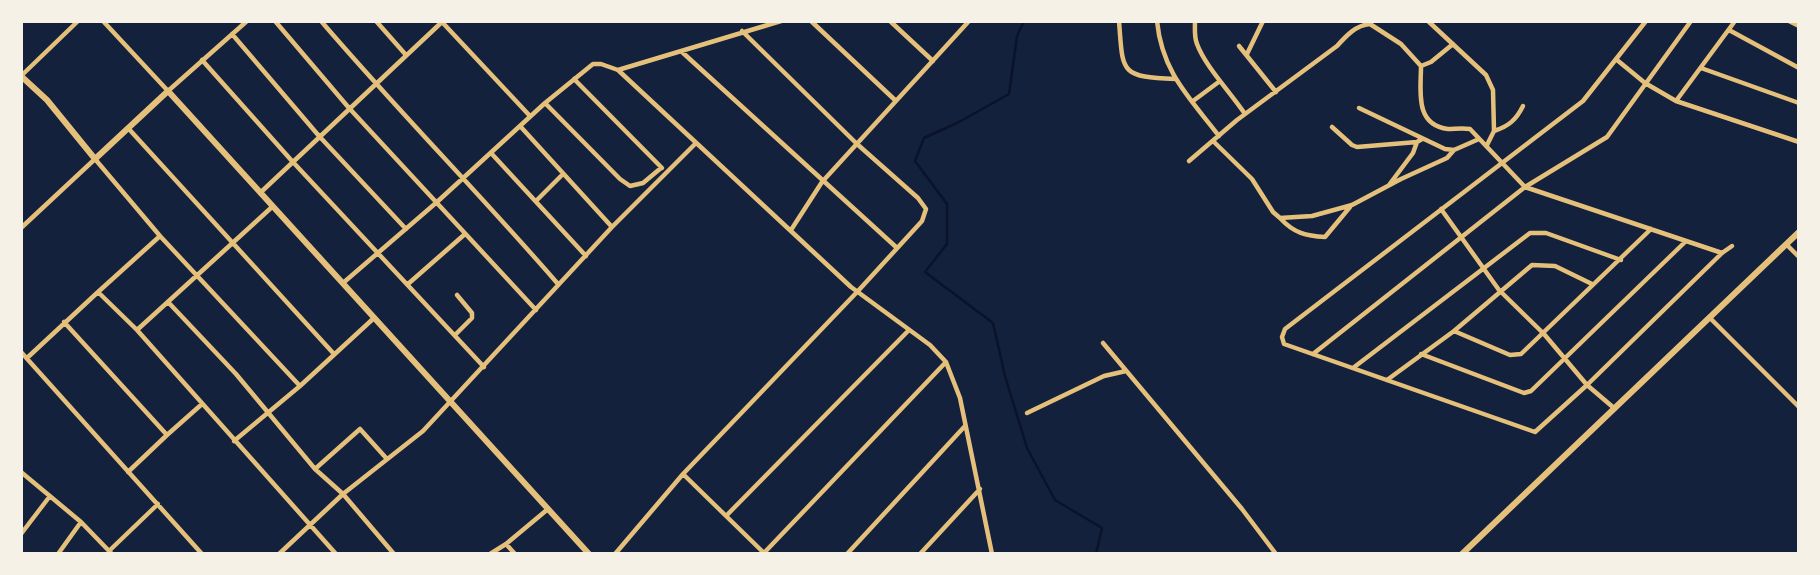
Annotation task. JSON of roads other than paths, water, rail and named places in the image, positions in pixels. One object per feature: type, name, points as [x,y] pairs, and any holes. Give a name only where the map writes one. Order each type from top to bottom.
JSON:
[{"type":"street","points":[[78,21],[21,76],[47,100],[159,236],[300,386]]},
{"type":"street","points":[[103,21],[589,554]]},
{"type":"street","points":[[21,228],[247,21]]},
{"type":"street","points":[[275,21],[349,108],[536,310]]},
{"type":"street","points":[[321,21],[558,284]]},
{"type":"street","points":[[376,21],[407,55]]},
{"type":"street","points":[[618,70],[781,21]]},
{"type":"street","points":[[811,21],[896,101]]},
{"type":"street","points":[[890,21],[933,61]]},
{"type":"street","points":[[791,230],[822,182],[970,21]]},
{"type":"street","points":[[1119,21],[1122,62],[1128,69],[1135,74],[1152,78],[1175,79]]},
{"type":"street","points":[[1157,21],[1161,49],[1175,79],[1219,136]]},
{"type":"street","points":[[1195,21],[1197,44],[1245,114]]},
{"type":"street","points":[[1247,54],[1263,21]]},
{"type":"street","points":[[1428,21],[1486,75],[1493,90],[1494,131],[1486,146]]},
{"type":"street","points":[[1646,21],[1583,101],[1285,329],[1282,337],[1284,344],[1530,432],[1539,430],[1721,253],[1732,246]]},
{"type":"street","points":[[1313,354],[1525,187],[1607,137],[1690,21]]},
{"type":"street","points":[[1676,101],[1735,21]]},
{"type":"street","points":[[1789,21],[1799,26]]},
{"type":"street","points":[[259,193],[440,22],[530,116]]},
{"type":"street","points":[[1189,161],[1245,114],[1366,23],[1391,37],[1421,66],[1422,110],[1426,118],[1446,129],[1470,129],[1525,187],[1721,253]]},
{"type":"street","points":[[1729,30],[1799,68]]},
{"type":"street","points":[[615,554],[683,474],[922,221],[926,208],[742,31]]},
{"type":"street","points":[[232,34],[319,136],[406,229]]},
{"type":"street","points":[[1421,66],[1432,62],[1453,44]]},
{"type":"street","points":[[1239,46],[1276,92]]},
{"type":"street","points":[[682,52],[822,182],[897,247]]},
{"type":"street","points":[[202,60],[484,367]]},
{"type":"street","points":[[1617,60],[1644,83],[1676,101],[1799,142]]},
{"type":"street","points":[[342,284],[437,202],[530,116],[593,64],[618,70],[850,287],[930,345],[946,362],[960,398],[992,554]]},
{"type":"street","points":[[1701,68],[1799,102]]},
{"type":"street","points":[[574,79],[666,173]]},
{"type":"street","points":[[1193,101],[1220,81]]},
{"type":"street","points":[[545,103],[630,186],[643,183],[661,168]]},
{"type":"street","points":[[1494,131],[1505,128],[1516,119],[1523,106]]},
{"type":"street","points":[[1359,108],[1423,139],[1454,150]]},
{"type":"street","points":[[520,125],[612,227]]},
{"type":"street","points":[[1332,127],[1357,147],[1417,142],[1423,139]]},
{"type":"street","points":[[128,128],[334,354]]},
{"type":"street","points":[[1280,218],[1312,216],[1352,205],[1447,158],[1454,150],[1480,138]]},
{"type":"street","points":[[1213,141],[1252,179],[1273,212],[1287,226],[1304,236],[1325,237],[1352,205]]},
{"type":"street","points":[[1388,185],[1413,153],[1417,142]]},
{"type":"street","points":[[279,554],[343,494],[423,431],[612,227],[696,143]]},
{"type":"street","points":[[491,153],[586,256]]},
{"type":"street","points":[[537,200],[564,174]]},
{"type":"street","points":[[137,330],[272,207]]},
{"type":"street","points":[[1440,209],[1499,290],[1544,334],[1587,385],[1615,409]]},
{"type":"street","points":[[1454,331],[1516,356],[1521,354],[1651,229]]},
{"type":"street","points":[[1462,554],[1799,232]]},
{"type":"street","points":[[1352,369],[1482,267],[1530,233],[1546,233],[1621,260]]},
{"type":"street","points":[[408,284],[465,234]]},
{"type":"street","points":[[27,358],[159,236]]},
{"type":"street","points":[[1420,354],[1524,393],[1537,387],[1685,242]]},
{"type":"street","points":[[1787,245],[1799,257]]},
{"type":"street","points":[[1386,380],[1454,331],[1499,290],[1532,265],[1555,266],[1592,284]]},
{"type":"street","points":[[98,292],[137,330],[337,554]]},
{"type":"street","points":[[455,335],[472,317],[472,313],[457,296]]},
{"type":"street","points":[[169,303],[236,374],[315,469],[343,494],[394,554]]},
{"type":"street","points":[[234,441],[300,386],[374,318]]},
{"type":"street","points":[[1710,318],[1799,407]]},
{"type":"street","points":[[64,322],[167,435]]},
{"type":"street","points":[[726,516],[908,331]]},
{"type":"street","points":[[1103,343],[1242,509],[1276,554]]},
{"type":"street","points":[[21,352],[202,554]]},
{"type":"street","points":[[683,474],[764,554],[946,362]]},
{"type":"street","points":[[1027,414],[1104,376],[1127,371]]},
{"type":"street","points":[[128,472],[202,404]]},
{"type":"street","points":[[847,554],[965,426]]},
{"type":"street","points":[[315,469],[360,429],[387,459]]},
{"type":"street","points":[[21,473],[81,522],[111,552],[158,505]]},
{"type":"street","points":[[920,554],[980,489]]},
{"type":"street","points":[[21,534],[51,496]]},
{"type":"street","points":[[490,554],[548,509]]},
{"type":"street","points":[[58,554],[81,522]]},
{"type":"street","points":[[506,544],[515,554]]},
{"type":"waterway","points":[[1024,21],[1017,36],[1009,94],[924,138],[915,161],[947,204],[947,244],[925,272],[993,323],[1005,376],[1027,448],[1055,500],[1102,528],[1096,554]]}]
